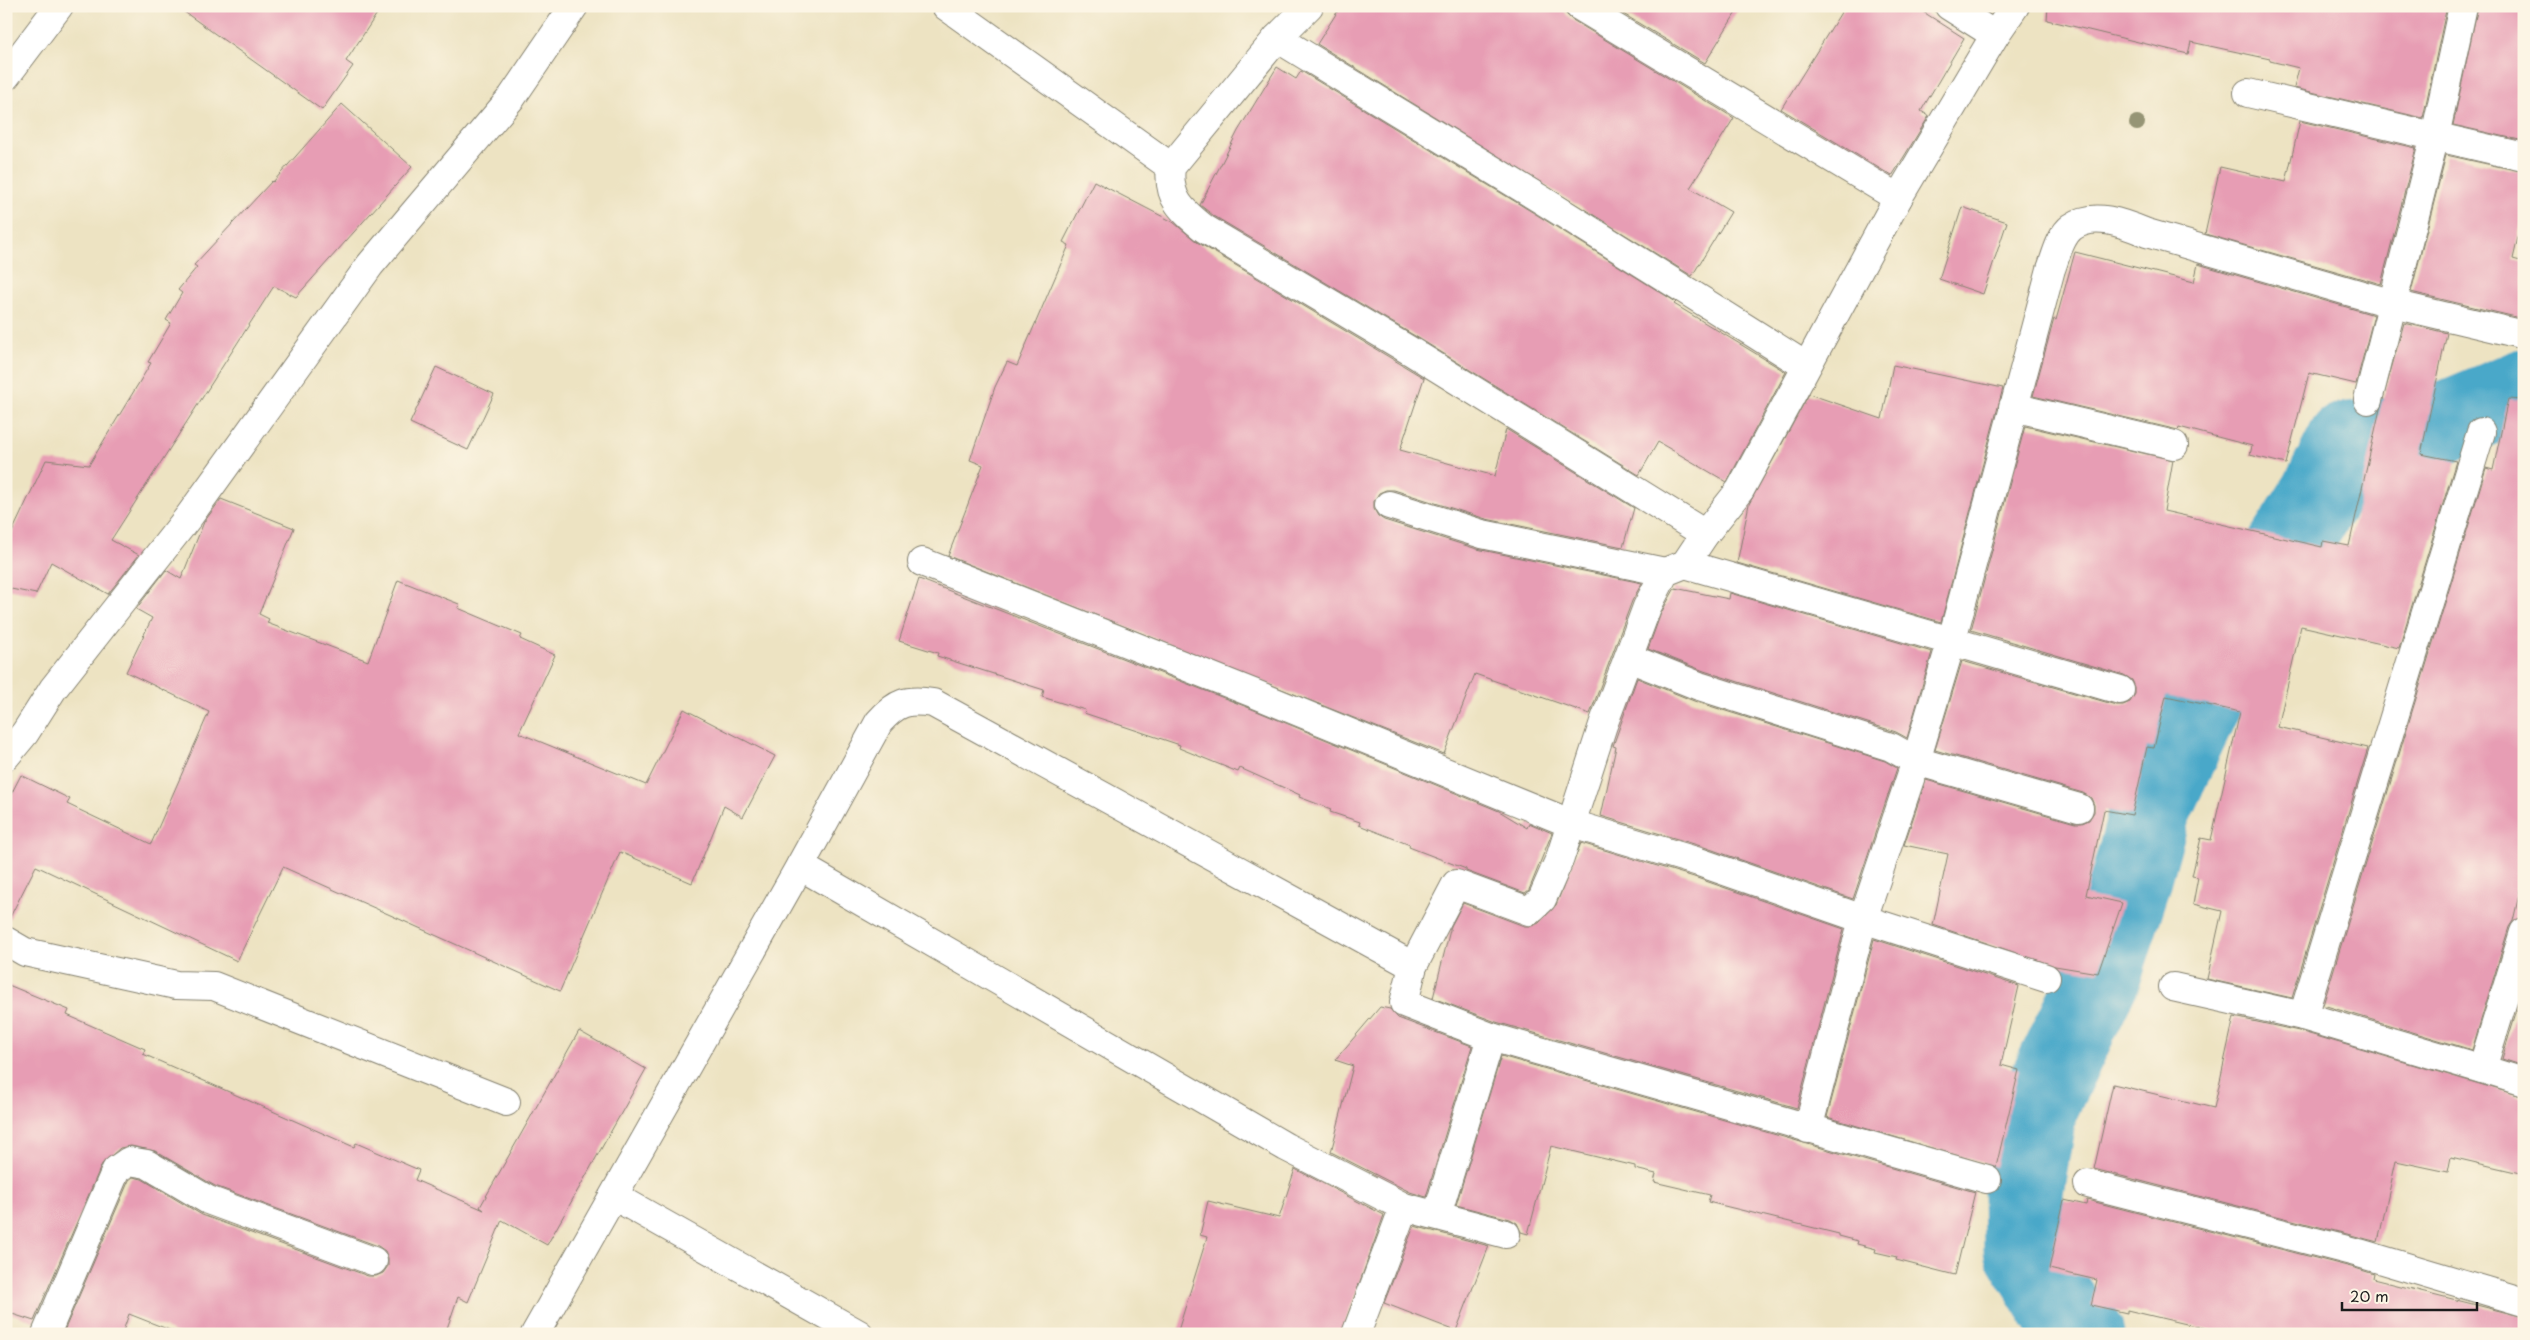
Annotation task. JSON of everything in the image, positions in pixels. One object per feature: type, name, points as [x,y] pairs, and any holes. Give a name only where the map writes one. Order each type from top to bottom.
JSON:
[{"type":"street","points":[[6,76],[59,6]]},
{"type":"street","points":[[6,756],[25,733],[53,689],[190,515],[370,265],[512,96],[574,6]]},
{"type":"street","points":[[946,6],[1171,167]]},
{"type":"street","points":[[1309,6],[1277,38],[1171,167],[1169,180],[1172,193],[1189,217],[1205,229],[1412,352],[1705,534]]},
{"type":"street","points":[[1579,6],[1898,198]]},
{"type":"street","points":[[1949,6],[1995,35]]},
{"type":"street","points":[[1987,1179],[1491,1037],[1404,1003],[1413,966],[1456,884],[1529,911],[1542,899],[1572,824],[1603,725],[1647,607],[1675,568],[1740,490],[1898,198],[2014,6]]},
{"type":"street","points":[[2368,400],[2435,136],[2463,6]]},
{"type":"street","points":[[1277,38],[1542,200],[1806,366]]},
{"type":"street","points":[[2248,93],[2524,157]]},
{"type":"street","points":[[1808,1129],[1863,919],[1916,761],[1951,642],[2013,407],[2060,242],[2071,227],[2090,220],[2119,222],[2147,233],[2392,304],[2524,335]]},
{"type":"street","points":[[2013,407],[2174,445]]},
{"type":"street","points":[[2303,1016],[2480,432]]},
{"type":"street","points":[[1389,504],[1482,534],[1675,568],[1951,642],[2120,690]]},
{"type":"street","points":[[922,562],[1253,693],[1572,824],[1699,862],[1863,919],[2046,978]]},
{"type":"street","points":[[1629,658],[1699,686],[1891,747],[1916,761],[2080,808]]},
{"type":"street","points":[[534,1334],[614,1196],[879,722],[890,709],[899,704],[913,700],[933,703],[1413,966]]},
{"type":"street","points":[[800,866],[1286,1147],[1404,1207],[1506,1234]]},
{"type":"street","points":[[2482,1069],[2524,932]]},
{"type":"street","points":[[6,941],[25,952],[166,983],[214,986],[506,1102]]},
{"type":"street","points":[[2173,987],[2303,1016],[2524,1082]]},
{"type":"street","points":[[1437,1215],[1491,1037]]},
{"type":"street","points":[[46,1334],[116,1170],[129,1161],[147,1164],[208,1200],[373,1261]]},
{"type":"street","points":[[2088,1184],[2359,1253],[2524,1302]]},
{"type":"street","points":[[614,1196],[859,1334]]},
{"type":"street","points":[[1356,1334],[1404,1207]]},
{"type":"building","points":[[176,6],[382,6],[346,61],[353,66],[322,110]]},
{"type":"building","points":[[1341,6],[1563,6],[1566,14],[1571,19],[1734,118],[1690,188],[1731,212],[1692,276],[1317,44]]},
{"type":"building","points":[[1610,6],[1740,6],[1705,63]]},
{"type":"building","points":[[1845,6],[1914,6],[1964,38],[1921,111],[1929,116],[1892,176],[1781,109]]},
{"type":"building","points":[[2048,6],[2447,6],[2423,118],[2294,88],[2299,68],[2270,61],[2270,59],[2191,42],[2188,54],[2047,20]]},
{"type":"building","points":[[2478,6],[2524,6],[2524,141],[2453,125]]},
{"type":"building","points":[[1277,67],[1296,79],[1301,71],[1534,213],[1676,302],[1674,304],[1786,372],[1727,482],[1658,442],[1639,475],[1420,339],[1214,216],[1200,205],[1238,131]]},
{"type":"building","points":[[342,104],[412,167],[296,297],[274,286],[111,540],[139,555],[108,594],[51,562],[36,594],[6,588],[6,545],[46,460],[89,465],[151,363],[148,362],[171,323],[166,320],[182,293],[178,290],[197,267],[194,265],[273,182]]},
{"type":"building","points":[[2300,121],[2416,148],[2381,284],[2205,234],[2220,167],[2286,182]]},
{"type":"building","points":[[2446,155],[2524,172],[2524,211],[2513,259],[2524,262],[2524,319],[2411,292]]},
{"type":"building","points":[[1094,181],[1173,222],[1197,242],[1424,378],[1400,450],[1495,476],[1506,429],[1634,508],[1623,547],[1486,519],[1394,490],[1386,490],[1379,493],[1374,501],[1374,509],[1378,516],[1384,520],[1477,549],[1642,583],[1632,601],[1590,714],[1475,674],[1444,754],[948,556],[983,465],[970,460],[995,387],[1007,362],[1017,366],[1069,245],[1063,242]]},
{"type":"building","points":[[1962,207],[2007,222],[1983,294],[1939,279]]},
{"type":"building","points":[[2075,252],[2194,282],[2198,264],[2374,315],[2356,384],[2309,373],[2286,464],[2250,455],[2252,446],[2179,427],[2178,430],[2033,396]]},
{"type":"building","points":[[2404,323],[2447,333],[2421,454],[2456,461],[2399,648],[2301,626],[2278,727],[2368,748],[2292,998],[2207,979],[2222,911],[2193,904],[2198,877],[2192,876],[2201,838],[2211,840],[2240,712],[2166,696],[2154,748],[2147,747],[2132,815],[2104,810],[2086,895],[2122,903],[2098,973],[2055,966],[1933,925],[1948,854],[1904,845],[1926,780],[2075,823],[2089,820],[2094,812],[2091,798],[2083,793],[1935,750],[1962,661],[2116,705],[2130,702],[2135,694],[2132,680],[2124,675],[1971,630],[2025,426],[2173,460],[2164,511],[2322,547],[2323,541],[2349,546],[2380,409]]},
{"type":"building","points":[[1893,365],[2003,388],[1941,622],[1737,563],[1749,504],[1809,394],[1882,419]]},
{"type":"building","points":[[436,367],[494,394],[468,450],[410,423]]},
{"type":"building","points":[[2508,399],[2524,400],[2524,873],[2513,921],[2509,927],[2472,1050],[2323,1005],[2486,468],[2493,470]]},
{"type":"building","points":[[221,499],[294,528],[259,614],[269,619],[267,623],[368,661],[398,580],[459,604],[458,608],[522,635],[520,639],[555,655],[519,733],[646,785],[684,709],[775,756],[743,817],[724,806],[692,883],[620,852],[560,991],[283,867],[237,961],[36,866],[6,925],[6,804],[21,775],[70,799],[67,804],[151,844],[209,712],[126,672],[152,618],[136,609],[166,570],[181,579],[204,522]]},
{"type":"building","points":[[919,579],[1247,707],[1499,811],[1527,828],[1529,823],[1552,833],[1529,890],[1525,893],[1409,847],[1410,845],[1359,825],[1360,822],[1330,812],[1331,809],[1299,797],[1300,795],[1240,768],[1238,772],[1179,748],[1180,745],[1084,713],[1085,710],[1042,697],[1044,690],[937,656],[938,653],[899,641]]},
{"type":"building","points":[[1675,588],[1729,599],[1730,593],[1932,652],[1907,738],[1896,732],[1704,671],[1648,649],[1661,613]]},
{"type":"building","points":[[1637,678],[1694,701],[1885,761],[1897,768],[1853,899],[1704,847],[1601,816],[1616,747],[1613,746]]},
{"type":"building","points":[[1581,843],[1694,877],[1844,929],[1797,1108],[1496,1022],[1433,998],[1451,926],[1463,903],[1524,926],[1532,926],[1539,923],[1556,905]]},
{"type":"building","points":[[1874,939],[2019,986],[2001,1065],[2019,1070],[1996,1167],[1827,1117]]},
{"type":"building","points":[[6,984],[69,1010],[67,1015],[145,1049],[143,1054],[354,1147],[356,1143],[419,1170],[415,1180],[484,1210],[480,1207],[579,1031],[646,1069],[547,1245],[502,1220],[468,1302],[458,1297],[445,1334],[180,1334],[129,1314],[122,1334],[73,1334],[64,1331],[129,1180],[133,1177],[142,1179],[202,1215],[368,1276],[376,1276],[383,1273],[388,1266],[388,1258],[385,1251],[378,1246],[215,1186],[155,1151],[131,1146],[120,1148],[102,1164],[34,1321],[6,1312]]},
{"type":"building","points":[[2524,986],[2524,1066],[2502,1059]]},
{"type":"building","points":[[1380,1007],[1390,1009],[1398,1018],[1472,1046],[1426,1197],[1410,1192],[1331,1152],[1353,1066],[1335,1060]]},
{"type":"building","points":[[2234,1017],[2299,1031],[2524,1097],[2524,1174],[2451,1157],[2448,1172],[2396,1161],[2378,1242],[2094,1169],[2113,1084],[2214,1108]]},
{"type":"building","points":[[1501,1056],[1975,1192],[1955,1275],[1896,1260],[1897,1257],[1875,1252],[1876,1249],[1857,1244],[1858,1241],[1839,1236],[1839,1234],[1708,1202],[1710,1195],[1654,1182],[1656,1174],[1635,1169],[1635,1166],[1551,1146],[1528,1234],[1521,1232],[1517,1223],[1510,1219],[1456,1205]]},
{"type":"building","points":[[1295,1169],[1384,1215],[1341,1334],[1177,1334],[1207,1237],[1200,1235],[1208,1201],[1279,1218]]},
{"type":"building","points":[[2064,1200],[2086,1205],[2087,1200],[2355,1268],[2374,1274],[2373,1279],[2524,1317],[2524,1334],[2229,1334],[2127,1310],[2127,1313],[2091,1305],[2097,1280],[2049,1269]]},
{"type":"building","points":[[1414,1226],[1489,1246],[1456,1331],[1384,1303]]},
{"type":"waterway","points":[[2084,1334],[2069,1323],[2024,1249],[2023,1191],[2037,1108],[2100,977],[2130,884],[2150,811],[2232,635],[2320,496],[2347,442],[2412,436],[2524,389]]}]
